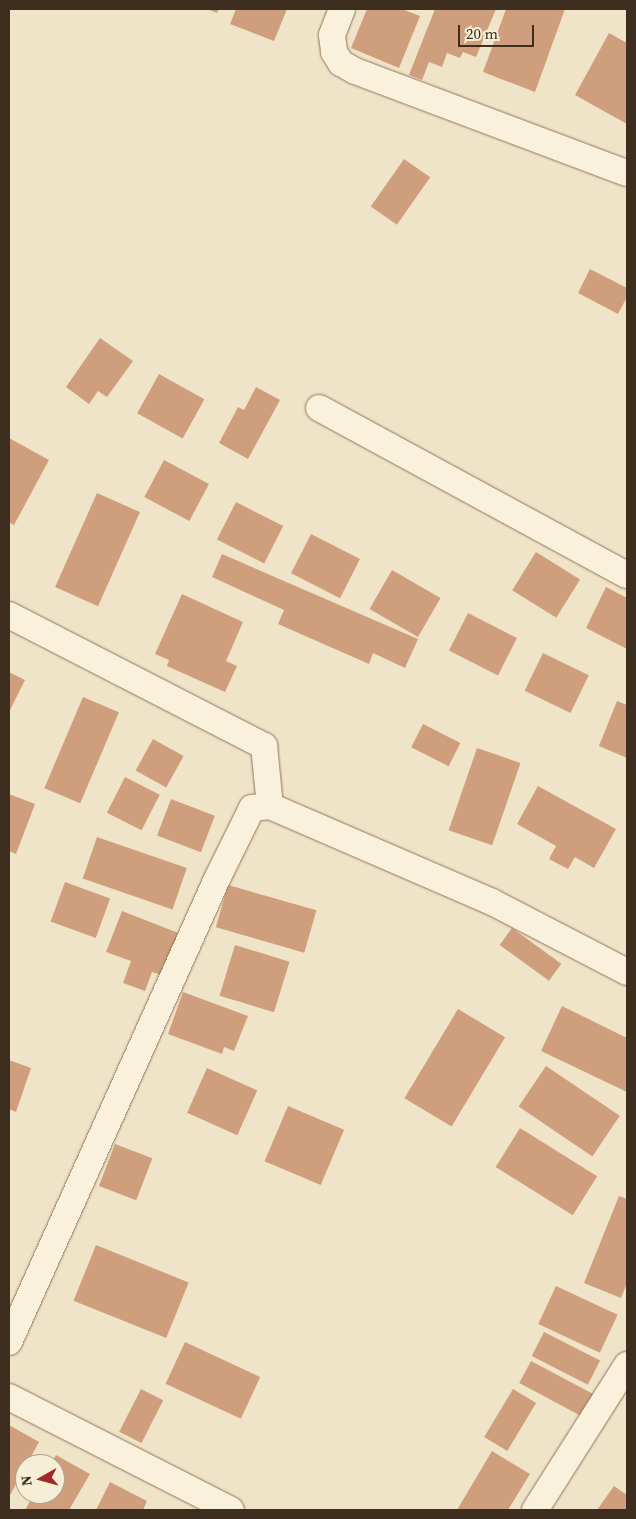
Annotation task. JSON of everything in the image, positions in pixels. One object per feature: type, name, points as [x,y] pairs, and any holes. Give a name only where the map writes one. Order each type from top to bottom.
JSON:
[{"type":"street","points":[[342,9],[332,36],[334,52],[341,63],[355,71],[627,173]]},
{"type":"street","points":[[319,408],[627,575]]},
{"type":"street","points":[[9,614],[264,746],[270,806]]},
{"type":"street","points":[[9,1342],[217,879],[252,808],[270,806],[492,902],[627,972]]},
{"type":"street","points":[[535,1510],[627,1365]]},
{"type":"street","points":[[9,1397],[231,1510]]},
{"type":"building","points":[[207,9],[219,9],[217,13]]},
{"type":"building","points":[[236,9],[287,9],[274,41],[230,24]]},
{"type":"building","points":[[367,9],[402,9],[420,16],[399,68],[351,48]]},
{"type":"building","points":[[435,9],[496,9],[476,57],[463,52],[460,58],[447,53],[442,67],[429,62],[422,80],[409,75]]},
{"type":"building","points":[[506,9],[565,9],[535,92],[483,72]]},
{"type":"building","points":[[609,33],[627,43],[627,124],[575,95]]},
{"type":"building","points":[[404,159],[430,177],[397,225],[371,207]]},
{"type":"building","points":[[590,269],[627,288],[627,297],[618,314],[578,293]]},
{"type":"building","points":[[100,338],[133,361],[107,397],[98,391],[89,404],[66,387]]},
{"type":"building","points":[[159,374],[204,399],[183,439],[137,413]]},
{"type":"building","points":[[256,387],[280,400],[248,459],[219,443],[238,407],[244,410]]},
{"type":"building","points":[[9,438],[49,460],[14,525],[9,522]]},
{"type":"building","points":[[164,460],[209,484],[189,521],[144,497]]},
{"type":"building","points":[[97,493],[140,512],[98,606],[55,587]]},
{"type":"building","points":[[236,502],[283,526],[264,563],[217,539]]},
{"type":"building","points":[[311,534],[360,559],[340,598],[291,573]]},
{"type":"building","points":[[536,552],[580,580],[556,618],[512,590]]},
{"type":"building","points":[[222,554],[418,639],[405,668],[373,653],[369,664],[278,624],[284,610],[212,577]]},
{"type":"building","points":[[392,570],[440,598],[418,637],[370,609]]},
{"type":"building","points":[[606,587],[627,598],[627,649],[586,628]]},
{"type":"building","points":[[182,594],[243,622],[226,661],[237,666],[225,692],[167,666],[169,660],[155,654]]},
{"type":"building","points":[[468,613],[517,638],[498,675],[449,650]]},
{"type":"building","points":[[543,653],[589,675],[570,713],[525,691]]},
{"type":"building","points":[[9,672],[25,680],[9,712]]},
{"type":"building","points":[[83,697],[119,712],[80,803],[44,788]]},
{"type":"building","points":[[617,701],[627,705],[627,758],[599,746]]},
{"type":"building","points":[[423,724],[460,743],[449,766],[411,747]]},
{"type":"building","points":[[153,739],[184,756],[166,787],[136,770]]},
{"type":"building","points":[[477,748],[520,763],[492,845],[449,830]]},
{"type":"building","points":[[125,777],[160,795],[142,830],[107,813]]},
{"type":"building","points":[[538,786],[616,829],[594,868],[575,857],[568,869],[549,859],[556,846],[517,824]]},
{"type":"building","points":[[9,794],[35,804],[16,854],[9,851]]},
{"type":"building","points":[[171,799],[215,816],[201,852],[157,835]]},
{"type":"building","points":[[97,837],[187,868],[172,910],[83,879]]},
{"type":"building","points":[[65,882],[110,898],[96,938],[51,921]]},
{"type":"building","points":[[228,885],[316,910],[304,953],[216,927]]},
{"type":"building","points":[[122,911],[181,934],[165,976],[152,972],[145,991],[123,983],[131,961],[106,952]]},
{"type":"building","points":[[512,928],[561,964],[549,981],[500,945]]},
{"type":"building","points":[[235,945],[290,962],[274,1012],[220,996]]},
{"type":"building","points":[[183,992],[248,1016],[234,1051],[224,1047],[222,1054],[168,1034]]},
{"type":"building","points":[[562,1006],[627,1038],[627,1092],[541,1051]]},
{"type":"building","points":[[458,1009],[505,1037],[452,1126],[404,1098]]},
{"type":"building","points":[[9,1060],[31,1068],[16,1112],[9,1109]]},
{"type":"building","points":[[546,1066],[620,1116],[592,1156],[519,1107]]},
{"type":"building","points":[[207,1068],[257,1090],[237,1135],[187,1113]]},
{"type":"building","points":[[288,1106],[344,1130],[321,1185],[265,1161]]},
{"type":"building","points":[[520,1128],[597,1176],[573,1215],[496,1167]]},
{"type":"building","points":[[115,1144],[152,1158],[136,1200],[99,1186]]},
{"type":"building","points":[[619,1196],[627,1199],[627,1283],[621,1298],[584,1283]]},
{"type":"building","points":[[96,1245],[189,1282],[166,1338],[74,1301]]},
{"type":"building","points":[[556,1286],[618,1315],[600,1353],[538,1324]]},
{"type":"building","points":[[544,1332],[600,1361],[588,1385],[532,1356]]},
{"type":"building","points":[[185,1342],[260,1377],[241,1419],[166,1384]]},
{"type":"building","points":[[531,1361],[593,1394],[581,1416],[519,1383]]},
{"type":"building","points":[[141,1389],[163,1400],[141,1443],[119,1432]]},
{"type":"building","points":[[513,1389],[536,1403],[507,1451],[484,1437]]},
{"type":"building","points":[[9,1425],[39,1442],[32,1454],[15,1454],[15,1486],[9,1497]]},
{"type":"building","points":[[492,1451],[530,1474],[508,1510],[457,1510]]},
{"type":"building","points":[[65,1460],[90,1474],[69,1510],[25,1510],[28,1504],[65,1504]]},
{"type":"building","points":[[110,1482],[147,1501],[143,1510],[96,1510]]},
{"type":"building","points":[[614,1486],[627,1495],[627,1510],[597,1510]]}]
